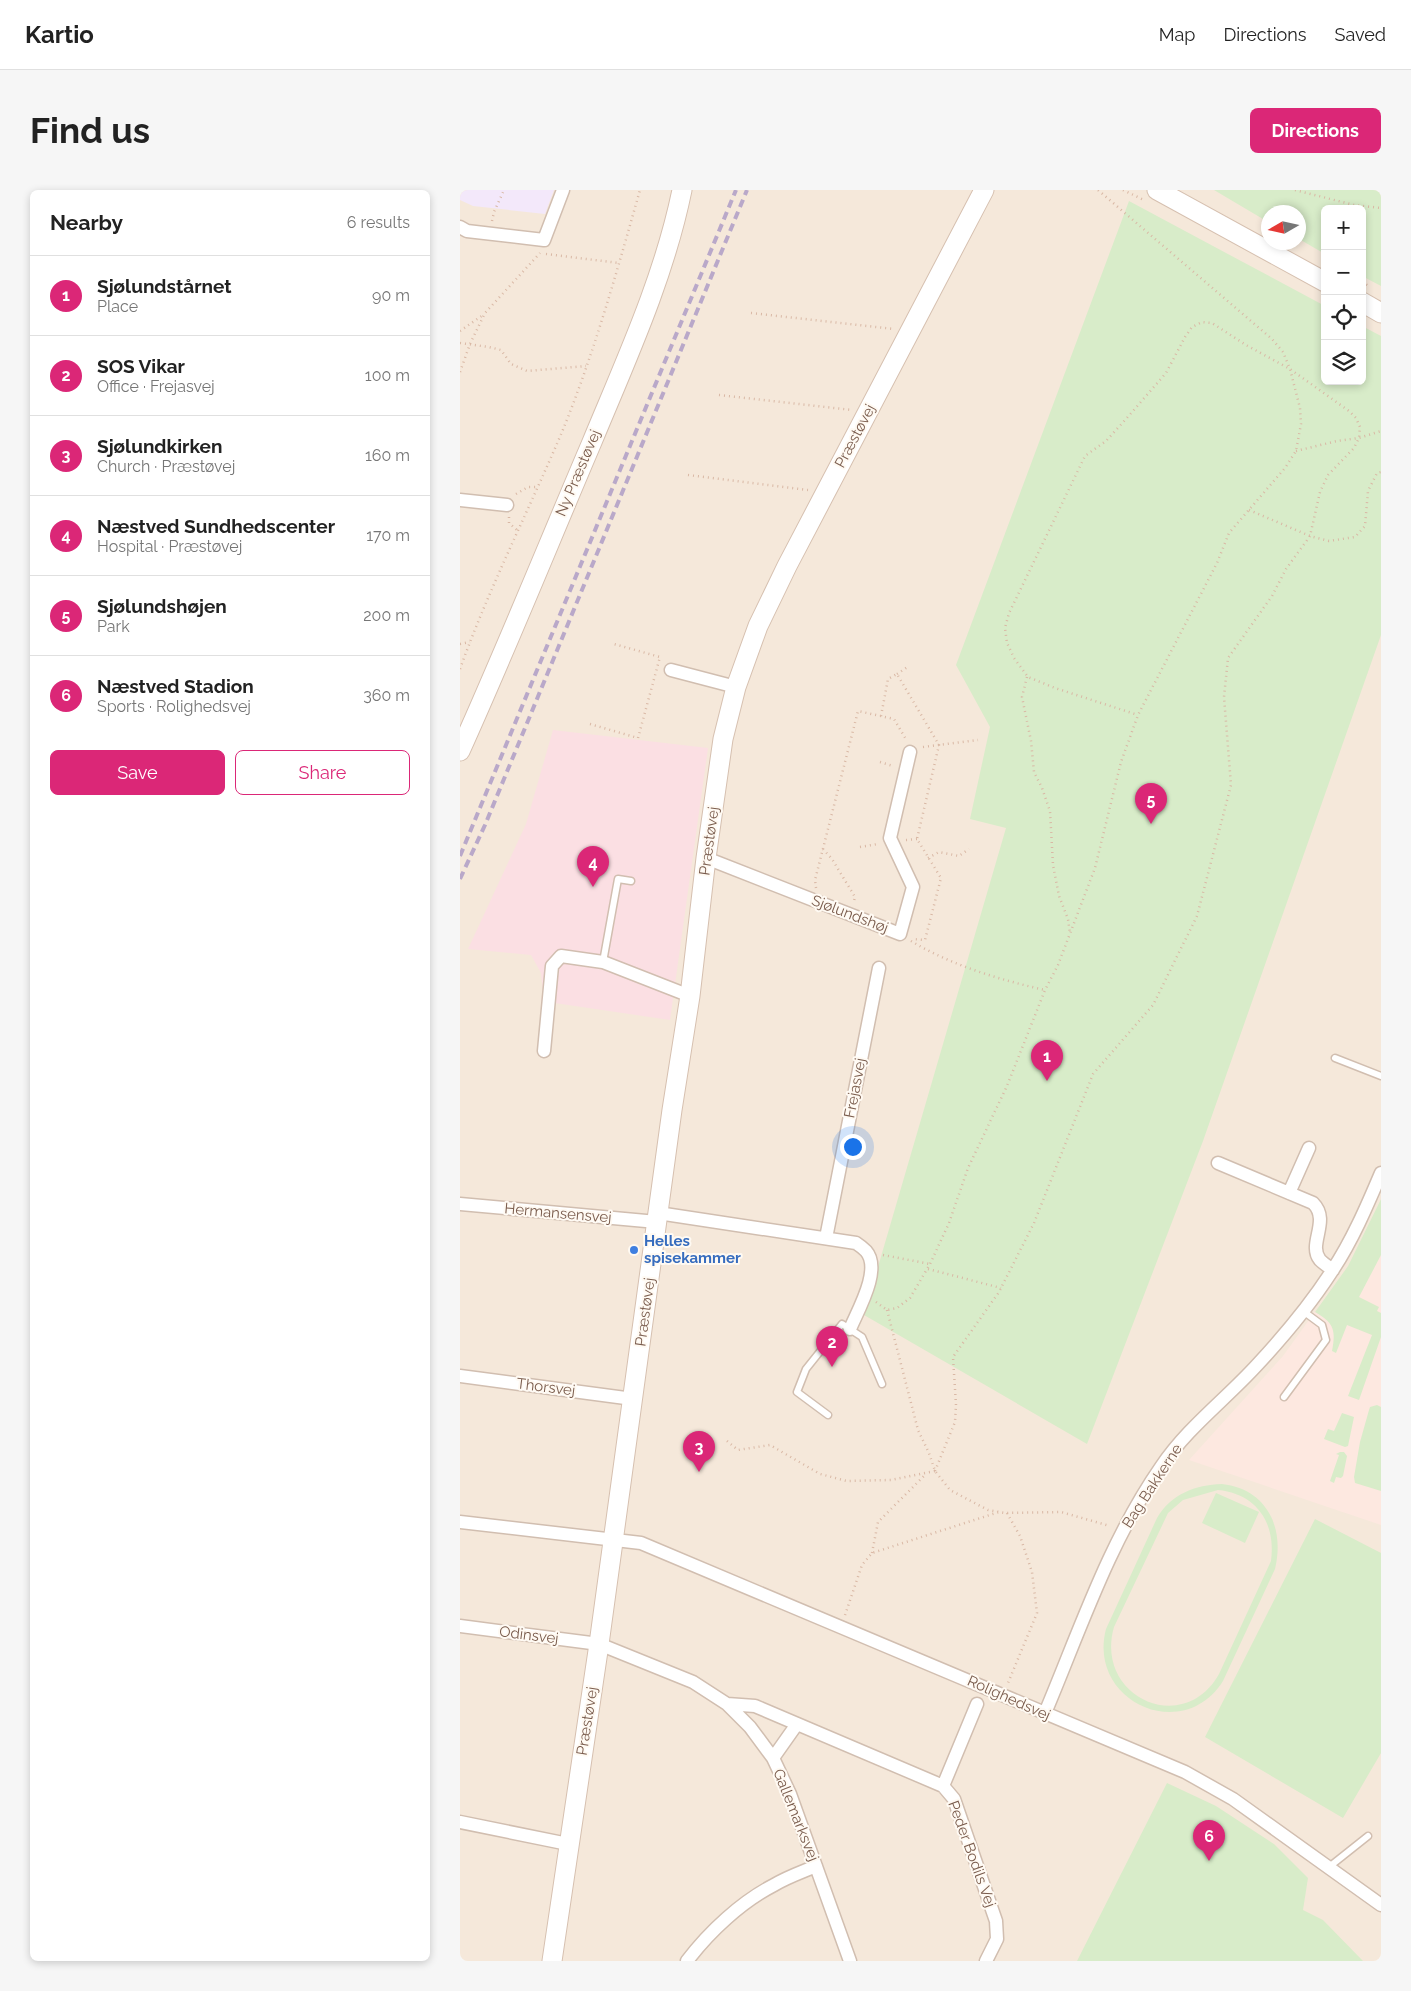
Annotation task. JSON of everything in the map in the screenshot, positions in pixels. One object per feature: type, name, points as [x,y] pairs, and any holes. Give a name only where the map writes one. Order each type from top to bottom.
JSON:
[{"type":"street","points":[[460,227],[467,230],[544,240],[563,190]]},
{"type":"street","name":"Ny Præstøvej","points":[[460,751],[638,330],[663,263],[682,190]]},
{"type":"street","name":"Præstøvej","points":[[552,1961],[599,1644],[657,1218],[690,996],[706,858],[723,739],[736,687],[758,626],[984,190]]},
{"type":"street","points":[[1157,190],[1321,280]]},
{"type":"street","points":[[1366,304],[1381,313]]},
{"type":"street","points":[[460,500],[507,505]]},
{"type":"street","points":[[670,670],[736,687]]},
{"type":"street","name":"Sjølundshøj","points":[[706,858],[900,934],[913,887],[890,838],[910,752]]},
{"type":"street","points":[[544,1050],[552,966],[562,956],[603,962],[690,996]]},
{"type":"street","name":"Frejasvej","points":[[826,1238],[878,968]]},
{"type":"street","points":[[1289,1193],[1309,1148]]},
{"type":"street","points":[[1218,1163],[1313,1203],[1319,1209],[1320,1215],[1316,1252],[1320,1260],[1333,1270]]},
{"type":"street","name":"Bag Bakkerne","points":[[1045,1713],[1114,1547],[1161,1467],[1186,1435],[1256,1366],[1303,1311],[1333,1270],[1365,1210],[1381,1173]]},
{"type":"street","name":"Hermansensvej","points":[[460,1204],[657,1218]]},
{"type":"street","points":[[657,1218],[856,1243],[867,1252],[871,1264],[871,1276],[850,1329]]},
{"type":"street","name":"Thorsvej","points":[[460,1376],[632,1399]]},
{"type":"street","points":[[460,1522],[613,1539]]},
{"type":"street","name":"Rolighedsvej","points":[[613,1539],[641,1543],[1185,1772],[1233,1798],[1381,1905]]},
{"type":"street","name":"Odinsvej","points":[[460,1626],[599,1644]]},
{"type":"street","name":"Gallemarksvej","points":[[599,1644],[693,1682],[727,1704],[750,1727],[773,1758],[790,1794],[850,1961]]},
{"type":"street","name":"Peder Bodils Vej","points":[[727,1704],[755,1706],[943,1786],[954,1799],[996,1921],[997,1939],[986,1961]]},
{"type":"street","points":[[943,1786],[977,1704]]},
{"type":"street","points":[[773,1758],[797,1724]]},
{"type":"street","points":[[460,1822],[568,1844]]},
{"type":"street","points":[[687,1961],[745,1903],[774,1885],[816,1866]]},
{"type":"lane","points":[[603,962],[618,879],[631,880]]},
{"type":"lane","points":[[1335,1058],[1381,1076]]},
{"type":"lane","points":[[1284,1397],[1326,1340],[1322,1325],[1303,1311]]},
{"type":"lane","points":[[828,1415],[797,1392],[806,1369],[842,1324],[862,1337],[882,1384]]},
{"type":"lane","points":[[1329,1868],[1368,1836]]},
{"type":"path","points":[[490,233],[494,212],[504,190]]},
{"type":"path","points":[[460,670],[492,585],[561,433],[586,366],[640,190]]},
{"type":"path","points":[[867,1290],[878,1305],[887,1310],[897,1308],[910,1298],[928,1268],[949,1223],[968,1168],[1007,1086],[1045,990],[1070,936],[1095,868],[1121,762],[1138,716],[1217,563],[1229,533],[1285,468],[1296,451],[1301,424],[1300,408],[1290,369],[1283,352],[1272,339],[1098,190]]},
{"type":"path","points":[[1295,190],[1354,205],[1381,208]]},
{"type":"path","points":[[460,331],[485,313],[540,253]]},
{"type":"path","points":[[460,372],[470,344],[485,313]]},
{"type":"path","points":[[751,313],[910,331]]},
{"type":"path","points":[[935,1471],[955,1422],[956,1405],[953,1357],[1001,1288],[1034,1222],[1093,1074],[1153,1006],[1197,916],[1231,785],[1224,697],[1228,658],[1272,596],[1286,569],[1310,536],[1320,492],[1328,475],[1354,448],[1359,438],[1360,426],[1350,411],[1290,369],[1246,345],[1212,323],[1202,322],[1192,327],[1166,372],[1106,441],[1085,456],[1009,613],[1005,628],[1014,658],[1028,677],[1138,716]]},
{"type":"path","points":[[460,343],[501,350],[511,364],[527,372],[586,366]]},
{"type":"path","points":[[719,395],[868,412]]},
{"type":"path","points":[[1296,451],[1337,440],[1359,438],[1381,431]]},
{"type":"path","points":[[1249,510],[1310,536],[1329,541],[1356,537],[1365,526],[1368,491],[1377,473],[1381,472]]},
{"type":"path","points":[[688,475],[826,492]]},
{"type":"path","points":[[507,505],[516,494],[528,488],[536,487]]},
{"type":"path","points":[[460,644],[470,642]]},
{"type":"path","points":[[590,724],[638,738],[660,656],[614,644]]},
{"type":"path","points":[[881,716],[888,679],[909,666]]},
{"type":"path","points":[[897,674],[939,745],[917,839],[941,878],[925,940],[908,938],[928,951],[1003,980],[1045,990]]},
{"type":"path","points":[[1028,677],[1022,697],[1032,741],[1034,772],[1050,811],[1052,865],[1059,896],[1068,919],[1070,936]]},
{"type":"path","points":[[813,900],[816,890],[815,880],[858,711],[894,719],[908,743],[910,752],[922,747],[978,740]]},
{"type":"path","points":[[823,849],[832,859],[855,898],[849,914]]},
{"type":"path","points":[[928,858],[939,852],[959,856],[969,849]]},
{"type":"path","points":[[867,1252],[930,1264]]},
{"type":"path","points":[[928,1268],[1001,1288]]},
{"type":"path","points":[[887,1310],[918,1430],[935,1471],[950,1490],[988,1510],[1007,1513],[1061,1512],[1124,1530]]},
{"type":"path","points":[[727,1441],[738,1450],[770,1445],[820,1474],[847,1481],[891,1480],[935,1471]]},
{"type":"path","points":[[841,1626],[862,1565],[872,1552],[878,1522],[927,1473]]},
{"type":"path","points":[[872,1552],[999,1512]]},
{"type":"path","points":[[1003,1695],[1037,1613],[1032,1572],[1020,1536],[1007,1513]]},
{"type":"shaded area","points":[[460,190],[1381,190],[1381,1961],[460,1961]]},
{"type":"shaded area","points":[[460,190],[554,190],[545,214],[473,206],[460,200]]},
{"type":"shaded area","points":[[553,730],[708,748],[670,1020],[541,1001],[543,992],[541,973],[531,955],[468,949],[526,824]]},
{"type":"shaded area","points":[[1381,1199],[1381,1525],[1189,1460],[1283,1356],[1348,1266]]},
{"type":"green space","points":[[1214,190],[1381,190],[1381,286],[1366,278],[1366,205],[1321,205],[1321,252],[1306,243],[1306,205],[1261,205],[1261,218]]},
{"type":"green space","points":[[1129,201],[1321,304],[1321,385],[1366,385],[1366,328],[1381,336],[1381,635],[1203,1141],[1087,1444],[864,1315],[1006,828],[970,819],[990,727],[956,665]]},
{"type":"green space","points":[[1381,1199],[1381,1255],[1359,1297],[1379,1307],[1377,1311],[1381,1313],[1381,1337],[1359,1400],[1348,1396],[1372,1335],[1347,1325],[1336,1353],[1332,1351],[1334,1338],[1330,1324],[1315,1312],[1348,1266]]},
{"type":"green space","points":[[1377,1405],[1381,1407],[1381,1491],[1355,1483],[1354,1477],[1360,1442],[1369,1410],[1370,1407]]},
{"type":"green space","points":[[1342,1413],[1354,1417],[1348,1446],[1345,1447],[1324,1439],[1328,1429],[1334,1431]]},
{"type":"green space","points":[[1344,1452],[1347,1456],[1343,1476],[1341,1478],[1336,1477],[1334,1483],[1330,1481],[1339,1455],[1336,1454]]},
{"type":"green space","points":[[1222,1484],[1238,1487],[1261,1502],[1269,1513],[1277,1539],[1275,1569],[1223,1681],[1206,1700],[1185,1710],[1163,1712],[1142,1706],[1124,1694],[1111,1676],[1104,1655],[1106,1629],[1157,1518],[1169,1503],[1185,1492],[1202,1486]],"holes":[[[1218,1490],[1243,1497],[1253,1504],[1267,1523],[1272,1547],[1271,1561],[1219,1674],[1203,1693],[1185,1703],[1165,1705],[1146,1700],[1129,1689],[1117,1672],[1111,1651],[1114,1627],[1168,1513],[1183,1500]]]},
{"type":"green space","points":[[1216,1493],[1259,1512],[1245,1543],[1202,1523]]},
{"type":"green space","points":[[1315,1519],[1381,1553],[1381,1753],[1343,1818],[1205,1737]]},
{"type":"green space","points":[[1167,1783],[1216,1806],[1274,1844],[1308,1878],[1303,1910],[1323,1920],[1363,1961],[1077,1961]]},
{"type":"railway","points":[[460,856],[736,190]]},
{"type":"railway","points":[[460,879],[485,825],[747,190]]},
{"type":"place","name":"Sjølundshøjen","points":[[1151,824]]},
{"type":"place","name":"Næstved Sundhedscenter","points":[[593,887]]},
{"type":"place","name":"Sjølundstårnet","points":[[1047,1081]]},
{"type":"place","name":"Helles spisekammer","points":[[634,1250]]},
{"type":"place","name":"SOS Vikar","points":[[832,1367]]},
{"type":"place","name":"Sjølundkirken","points":[[699,1472]]},
{"type":"place","name":"Næstved Stadion","points":[[1209,1861]]}]
